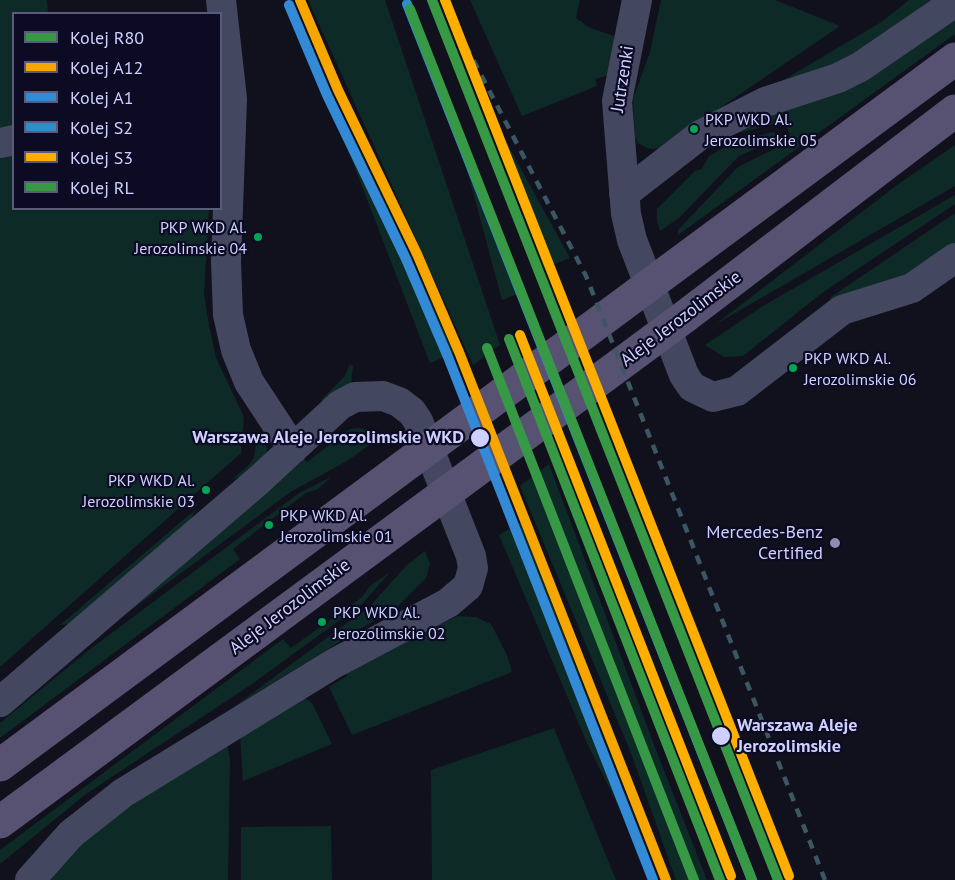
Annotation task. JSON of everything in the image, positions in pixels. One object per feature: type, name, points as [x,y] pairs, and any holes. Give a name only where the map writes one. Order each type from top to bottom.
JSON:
[{"type":"main road","points":[[0,765],[955,59]]},
{"type":"main road","name":"Aleje Jerozolimskie","points":[[0,822],[683,318],[955,111]]},
{"type":"street","name":"Jutrzenki","points":[[637,0],[617,101],[624,194],[632,240],[684,375],[692,387],[713,397],[737,391],[842,310],[912,288],[955,258]]},
{"type":"street","points":[[624,194],[672,155],[724,122],[765,102],[838,78],[860,67],[955,2]]},
{"type":"street","points":[[222,20],[226,100],[228,315],[236,350],[249,382],[293,449]]},
{"type":"street","points":[[0,702],[293,449],[333,410],[356,397],[383,396],[406,407],[418,421],[471,555],[473,568],[468,586],[448,603],[333,664],[123,793],[71,834],[30,880]]},
{"type":"green space","points":[[0,0],[47,0],[48,12],[12,12],[12,126],[0,128]]},
{"type":"green space","points":[[308,0],[385,0],[500,345],[473,365]]},
{"type":"green space","points":[[470,0],[580,0],[576,18],[590,28],[614,36],[618,44],[609,75],[595,79],[597,86],[522,116]]},
{"type":"green space","points":[[661,0],[775,0],[840,26],[661,148],[649,149],[638,143],[635,137],[633,99],[650,52]]},
{"type":"green space","points":[[909,0],[931,0],[918,9],[916,18],[863,56],[782,81],[883,21]]},
{"type":"green space","points":[[955,11],[955,34],[678,235],[678,230],[738,167],[784,144],[790,134],[786,126],[779,123],[730,135],[691,156]]},
{"type":"green space","points":[[315,64],[389,210],[454,353],[430,363]]},
{"type":"green space","points":[[448,99],[526,291],[502,300]]},
{"type":"green space","points":[[493,118],[570,258],[544,268],[489,119]]},
{"type":"green space","points":[[773,132],[777,135],[774,141],[739,156],[679,218],[660,231],[657,209],[695,171],[702,169],[709,156],[734,142]]},
{"type":"green space","points":[[955,145],[955,186],[716,324],[897,185]]},
{"type":"green space","points":[[12,154],[12,210],[209,210],[204,295],[209,325],[216,358],[244,417],[241,453],[0,667],[0,156]]},
{"type":"green space","points":[[955,195],[955,204],[822,293],[743,356],[724,357],[705,345],[763,306]]},
{"type":"green space","points":[[955,213],[955,243],[921,269],[894,284],[830,300],[831,297]]},
{"type":"green space","points":[[350,364],[353,366],[351,383],[324,403],[321,400],[344,377]]},
{"type":"green space","points":[[350,429],[374,431],[379,438],[347,461],[292,491],[123,616],[301,456],[307,462]]},
{"type":"green space","points":[[265,433],[267,453],[251,472],[232,480],[250,464],[254,457],[257,438]]},
{"type":"green space","points":[[549,464],[707,880],[676,880],[631,753],[520,486]]},
{"type":"green space","points":[[331,477],[318,489],[306,493],[233,549],[240,559],[0,738],[0,723],[89,650],[299,493]]},
{"type":"green space","points":[[196,509],[189,522],[70,624],[60,625]]},
{"type":"green space","points":[[521,522],[655,880],[587,743],[499,535]]},
{"type":"green space","points":[[425,551],[430,564],[426,578],[399,605],[231,709],[370,606],[407,565]]},
{"type":"green space","points":[[390,572],[363,603],[252,684],[86,794],[0,864],[0,850],[283,639],[291,648],[361,598],[370,586]]},
{"type":"green space","points":[[458,616],[476,617],[491,624],[507,655],[512,672],[352,735],[329,687],[347,676],[344,670],[382,649]]},
{"type":"green space","points":[[305,698],[312,703],[332,744],[243,781],[240,734]]},
{"type":"green space","points":[[554,728],[616,880],[432,880],[431,770]]},
{"type":"green space","points":[[225,744],[230,758],[228,880],[48,880],[93,831]]},
{"type":"green space","points":[[331,826],[332,880],[241,880],[241,827]]},
{"type":"railway","points":[[442,0],[586,276],[825,880]]},
{"type":"rail line","name":"A12","points":[[300,0],[338,90],[417,254],[459,352],[666,880]]},
{"type":"rail line","name":"R80","points":[[432,0],[778,880]]},
{"type":"rail line","name":"S3","points":[[445,0],[789,876]]},
{"type":"rail line","name":"S2","points":[[407,4],[752,880]]},
{"type":"rail line","name":"A1","points":[[289,5],[327,95],[406,259],[448,357],[653,880]]},
{"type":"rail line","name":"RL","points":[[410,9],[752,880]]},
{"type":"rail line","name":"S3","points":[[520,335],[731,876]]},
{"type":"rail line","name":"R80","points":[[509,339],[720,880]]},
{"type":"rail line","name":"RL","points":[[487,348],[694,880]]},
{"type":"place","name":"PKP WKD Al. Jerozolimskie 05","points":[[694,129]]},
{"type":"place","name":"PKP WKD Al. Jerozolimskie 04","points":[[258,237]]},
{"type":"place","name":"PKP WKD Al. Jerozolimskie 06","points":[[793,368]]},
{"type":"place","name":"Warszawa Aleje Jerozolimskie WKD","points":[[480,438]]},
{"type":"place","name":"PKP WKD Al. Jerozolimskie 03","points":[[206,490]]},
{"type":"place","name":"PKP WKD Al. Jerozolimskie 01","points":[[269,525]]},
{"type":"place","name":"Mercedes-Benz Certified","points":[[835,543]]},
{"type":"place","name":"PKP WKD Al. Jerozolimskie 02","points":[[322,622]]},
{"type":"place","name":"Warszawa Aleje Jerozolimskie","points":[[721,736]]}]
